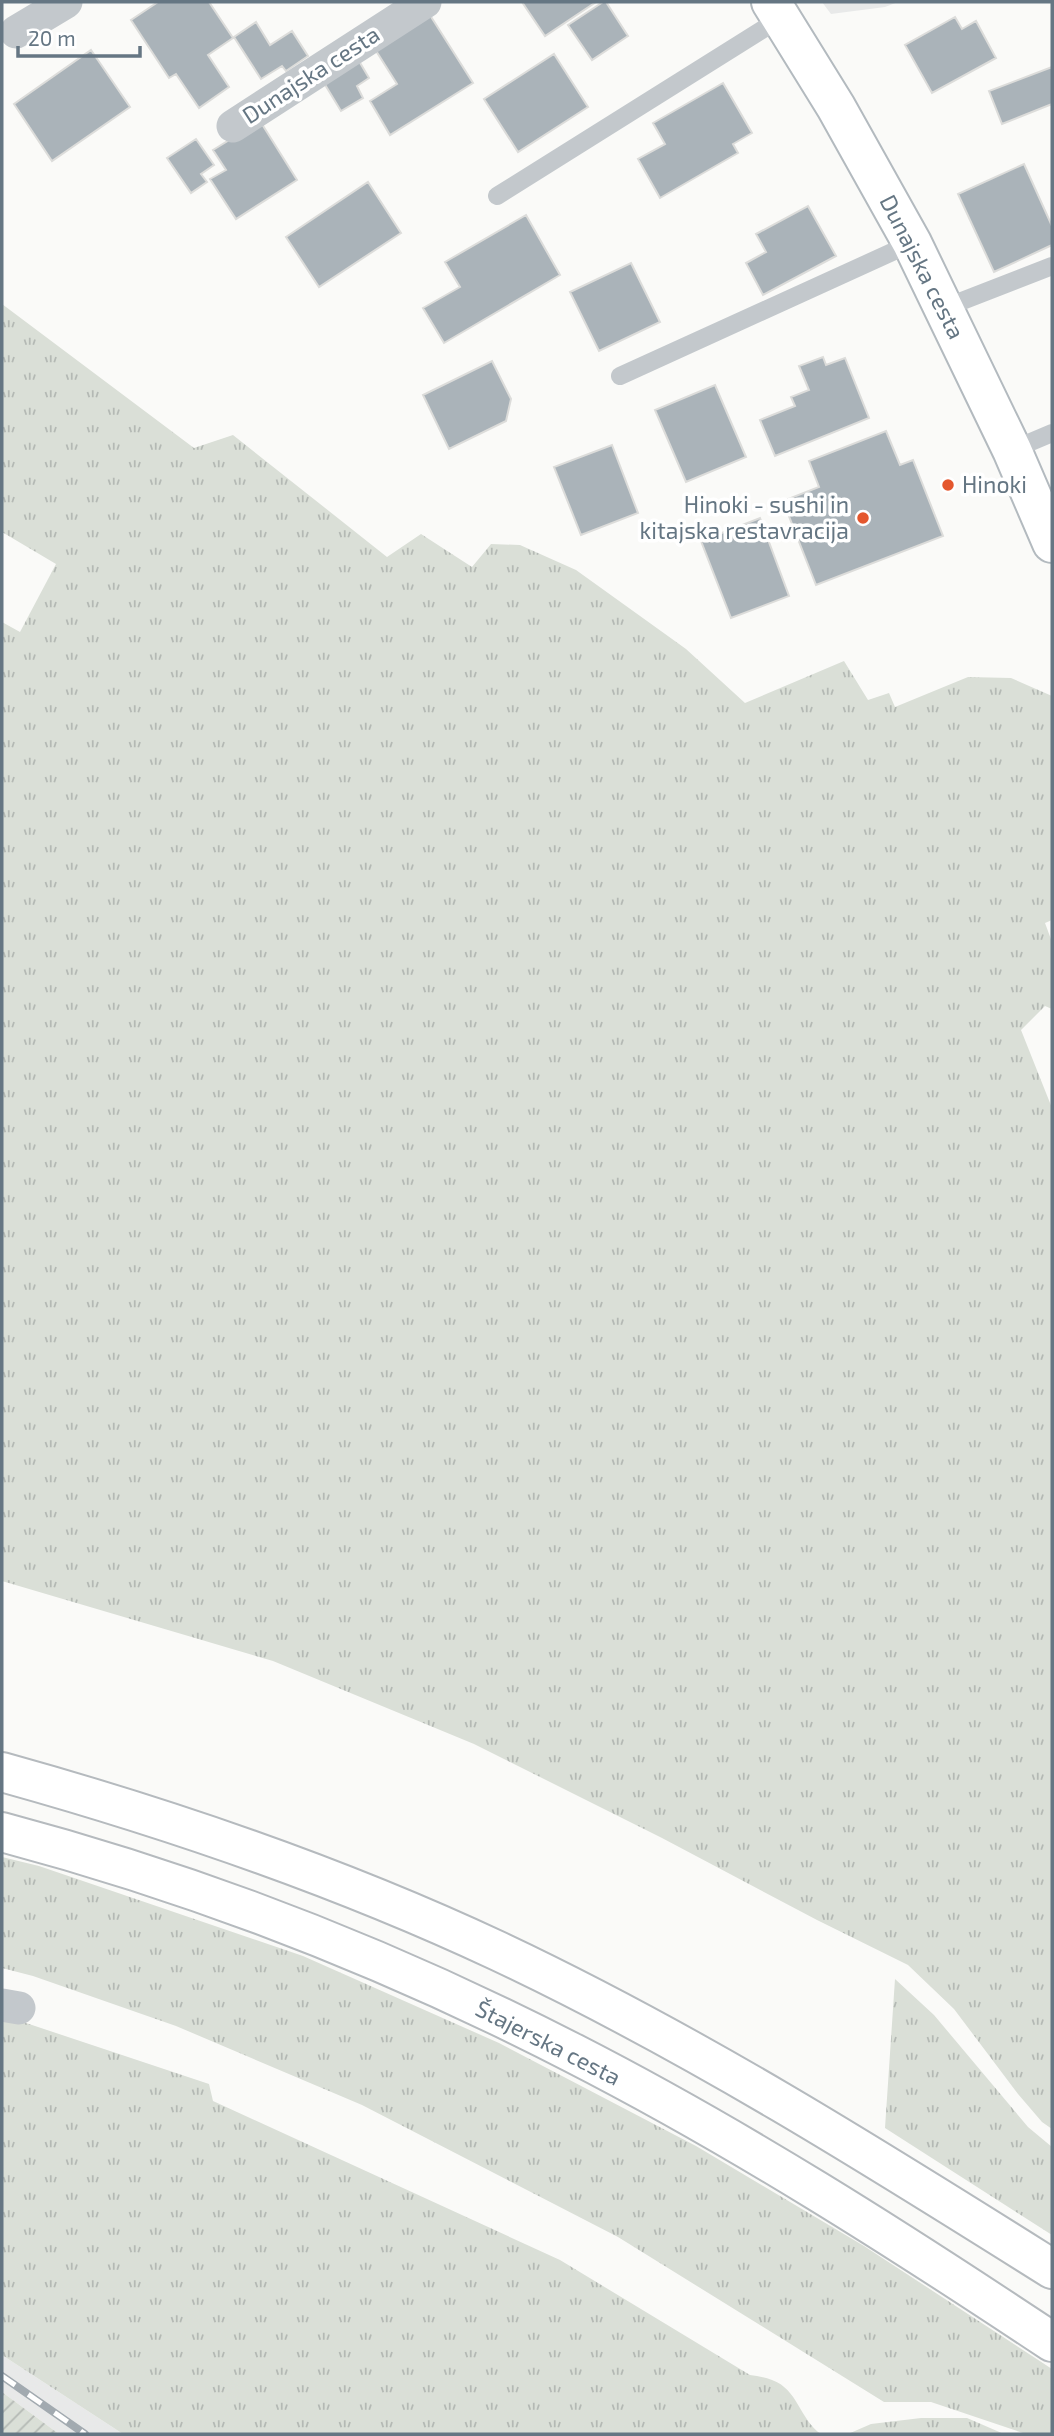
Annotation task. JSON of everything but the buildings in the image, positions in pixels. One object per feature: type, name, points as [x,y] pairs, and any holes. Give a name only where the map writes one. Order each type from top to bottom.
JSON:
[{"type":"main road","name":"Dunajska cesta","points":[[776,10],[836,107],[912,243],[1012,450],[1052,542]]},
{"type":"main road","points":[[2,1772],[168,1821],[280,1860],[497,1951],[716,2063],[812,2119],[1052,2269]]},
{"type":"main road","name":"Štajerska cesta","points":[[2,1832],[143,1874],[249,1912],[380,1964],[572,2052],[675,2107],[780,2168],[936,2265],[1052,2342]]},
{"type":"street","points":[[16,32],[66,2]]},
{"type":"street","name":"Dunajska cesta","points":[[233,126],[425,2]]},
{"type":"lane","points":[[497,196],[776,10]]},
{"type":"lane","points":[[620,376],[912,243]]},
{"type":"lane","points":[[944,308],[1052,266]]},
{"type":"lane","points":[[1012,450],[1052,433]]},
{"type":"shaded area","points":[[822,2],[898,2],[885,7],[831,14]]},
{"type":"shaded area","points":[[2,2355],[123,2434],[59,2434],[2,2392]]},
{"type":"green space","points":[[2,304],[194,448],[233,435],[387,557],[421,534],[472,567],[491,544],[520,545],[576,570],[686,649],[745,703],[844,661],[868,700],[889,693],[895,707],[968,677],[1011,678],[1052,696],[1052,920],[1045,923],[1052,942],[1052,1009],[1045,1006],[1021,1030],[1052,1108],[1052,2129],[1042,2122],[1018,2094],[954,2009],[908,1965],[474,1744],[273,1661],[2,1581],[2,622],[20,632],[56,564],[2,532]]},
{"type":"green space","points":[[2,1857],[39,1866],[303,1956],[499,2043],[696,2146],[864,2246],[1052,2369],[1052,2434],[1026,2434],[931,2402],[884,2402],[618,2237],[362,2105],[176,2026],[33,1976],[2,1968]]},
{"type":"green space","points":[[895,1979],[934,2015],[1028,2127],[1052,2147],[1052,2235],[885,2128]]},
{"type":"green space","points":[[2,2015],[209,2084],[213,2101],[560,2260],[750,2375],[781,2384],[821,2434],[123,2434],[2,2355]]},
{"type":"green space","points":[[2,2392],[59,2434],[2,2434]]},
{"type":"green space","points":[[921,2418],[967,2418],[1004,2434],[848,2434],[871,2424]]},
{"type":"railway","points":[[2,2376],[85,2434]]},
{"type":"place","name":"Hinoki","points":[[948,485]]},
{"type":"place","name":"Hinoki - sushi in kitajska restavracija","points":[[863,518]]}]
